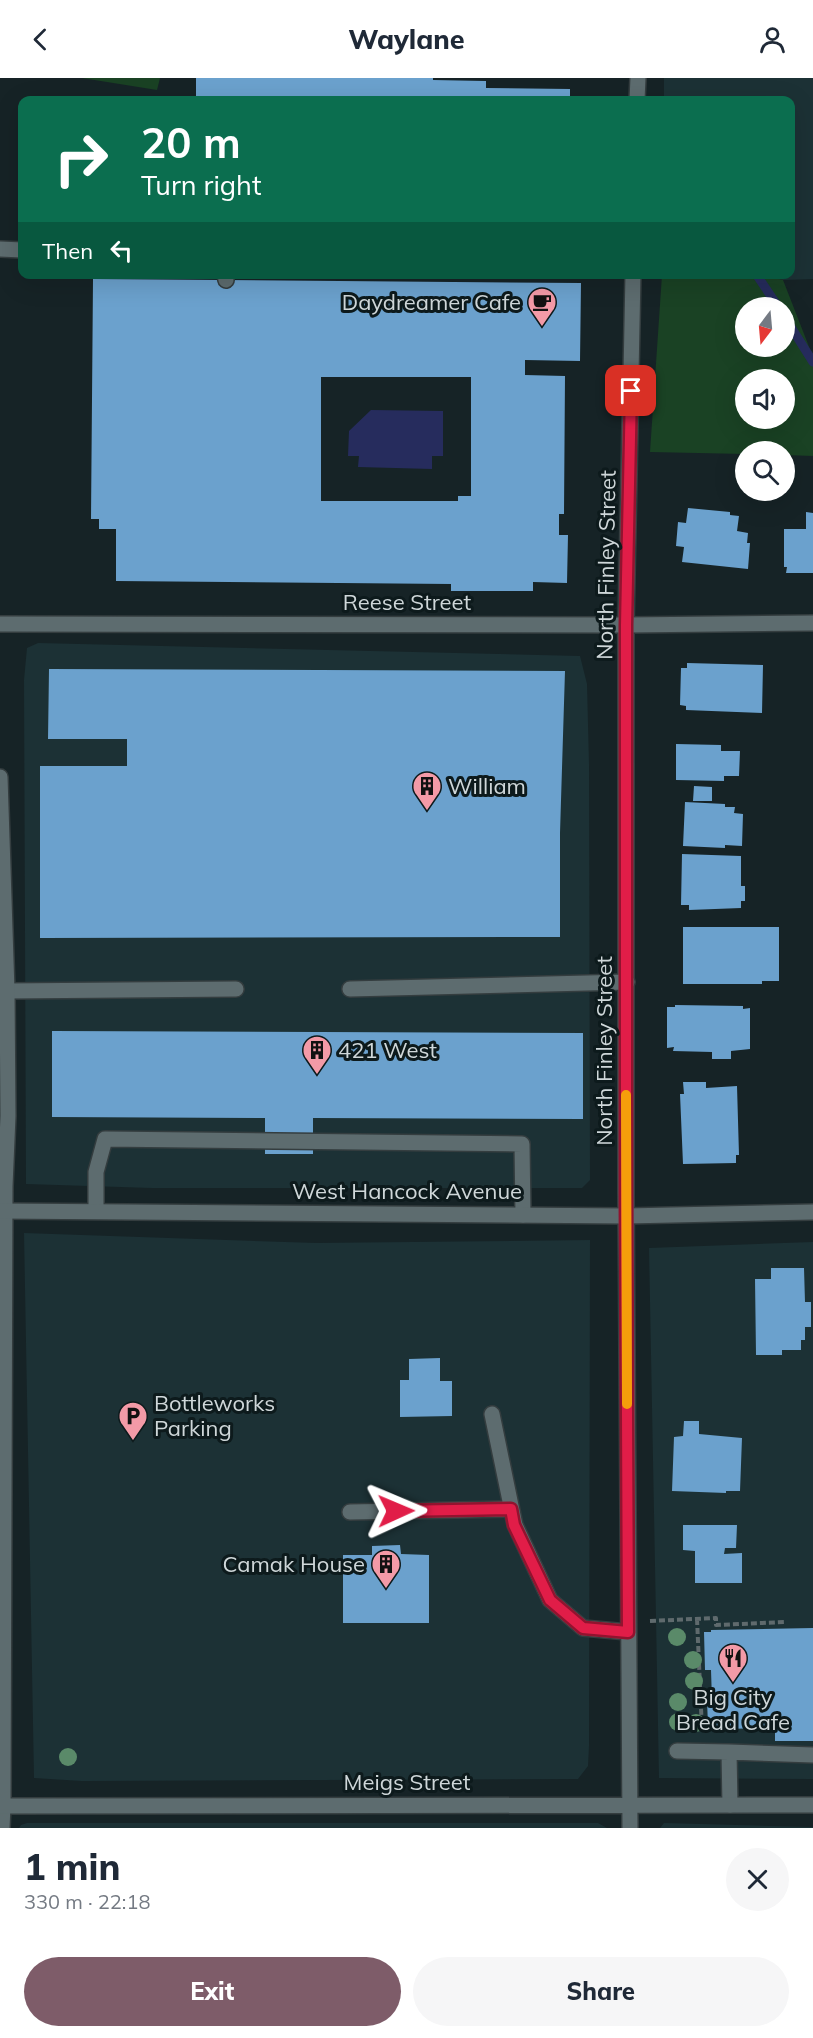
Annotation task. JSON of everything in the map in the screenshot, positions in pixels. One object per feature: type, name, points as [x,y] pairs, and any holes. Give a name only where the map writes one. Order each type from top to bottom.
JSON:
[{"type":"street","points":[[638,78],[638,96]]},
{"type":"street","points":[[0,249],[18,250]]},
{"type":"street","name":"North Finley Street","points":[[630,1828],[626,1216],[626,625],[633,279]]},
{"type":"street","name":"Reese Street","points":[[0,624],[813,623]]},
{"type":"street","points":[[0,777],[7,991],[8,1116],[3,1211],[2,1828]]},
{"type":"street","points":[[350,989],[627,982]]},
{"type":"street","points":[[7,991],[236,989]]},
{"type":"street","points":[[96,1211],[96,1172],[105,1139],[522,1144],[523,1215]]},
{"type":"street","name":"West Hancock Avenue","points":[[3,1211],[626,1216],[813,1212]]},
{"type":"street","points":[[492,1414],[514,1525],[550,1600],[583,1628],[628,1627]]},
{"type":"street","points":[[350,1512],[511,1509]]},
{"type":"street","points":[[677,1751],[813,1755]]},
{"type":"street","points":[[729,1752],[730,1805]]},
{"type":"street","name":"Meigs Street","points":[[2,1806],[813,1804]]},
{"type":"path","points":[[628,1627],[716,1618],[716,1625],[786,1623]]},
{"type":"path","points":[[697,1619],[702,1652],[704,1752]]},
{"type":"path","points":[[702,1712],[708,1712]]},
{"type":"shaded area","points":[[664,78],[813,78],[813,279],[783,280],[778,279],[795,279],[795,96],[664,96]]},
{"type":"shaded area","points":[[38,643],[580,656],[587,684],[589,764],[590,1180],[582,1188],[152,1188],[26,1184],[24,680],[27,648]]},
{"type":"shaded area","points":[[24,1233],[316,1243],[590,1240],[589,1746],[588,1766],[578,1779],[82,1781],[34,1778]]},
{"type":"shaded area","points":[[813,1242],[813,1779],[659,1778],[649,1248]]},
{"type":"shaded area","points":[[27,1823],[598,1823],[607,1828],[19,1828]]},
{"type":"shaded area","points":[[664,1823],[813,1827],[813,1828],[660,1828]]},
{"type":"green space","points":[[82,78],[160,78],[157,90]]},
{"type":"green space","points":[[662,279],[783,280],[790,297],[735,297],[735,357],[795,357],[795,311],[813,357],[813,456],[795,455],[795,441],[735,441],[735,454],[650,452]]},
{"type":"water","points":[[371,410],[443,411],[443,456],[432,456],[432,469],[358,467],[359,456],[348,456],[349,431]]},
{"type":"building","points":[[196,78],[433,78],[433,80],[486,81],[486,88],[570,89],[570,96],[196,96]]},
{"type":"building","points":[[93,279],[581,283],[580,361],[525,360],[525,375],[565,376],[564,514],[559,514],[559,535],[568,535],[567,583],[533,582],[533,591],[451,591],[451,584],[116,581],[116,529],[99,529],[99,519],[91,519]],"holes":[[[321,377],[471,377],[471,496],[458,496],[458,501],[321,501]]]},
{"type":"building","points":[[688,508],[730,512],[730,515],[739,516],[737,531],[748,533],[747,543],[750,543],[748,569],[682,562],[684,547],[676,546],[678,522],[686,523]]},
{"type":"building","points":[[806,512],[813,513],[813,573],[786,573],[784,529],[806,529]]},
{"type":"building","points":[[687,663],[763,665],[762,713],[686,710],[686,706],[680,705],[681,668],[687,668]]},
{"type":"building","name":"William","points":[[49,669],[565,671],[560,833],[560,937],[40,938],[40,766],[127,766],[127,739],[48,739]]},
{"type":"building","points":[[676,744],[721,745],[721,751],[740,751],[739,776],[724,776],[724,781],[676,780]]},
{"type":"building","points":[[694,786],[712,787],[712,801],[693,801]]},
{"type":"building","points":[[685,802],[725,804],[725,807],[735,807],[734,813],[743,814],[742,846],[725,845],[725,848],[683,846]]},
{"type":"building","points":[[682,854],[741,856],[741,886],[745,886],[745,901],[741,901],[741,908],[689,910],[689,905],[681,905]]},
{"type":"building","points":[[683,927],[779,927],[779,981],[762,981],[762,984],[683,984]]},
{"type":"building","points":[[675,1005],[750,1008],[750,1049],[731,1051],[731,1059],[712,1059],[712,1052],[673,1051],[674,1047],[667,1048],[667,1007],[675,1007]]},
{"type":"building","name":"421 West","points":[[52,1031],[583,1033],[583,1119],[313,1118],[313,1154],[265,1154],[265,1118],[52,1117]]},
{"type":"building","points":[[683,1082],[706,1082],[706,1088],[737,1086],[739,1155],[736,1155],[736,1163],[683,1164],[680,1094],[684,1094]]},
{"type":"building","points":[[771,1268],[804,1268],[805,1302],[811,1302],[811,1327],[805,1327],[805,1340],[801,1340],[801,1350],[782,1350],[782,1355],[756,1355],[755,1279],[771,1279]]},
{"type":"building","points":[[440,1358],[440,1381],[452,1381],[452,1416],[400,1417],[400,1380],[409,1380],[409,1359]]},
{"type":"building","points":[[684,1421],[699,1421],[699,1434],[742,1438],[740,1491],[726,1491],[726,1493],[672,1491],[674,1437],[683,1436]]},
{"type":"building","points":[[683,1525],[737,1525],[736,1548],[725,1548],[724,1554],[742,1553],[742,1583],[695,1583],[695,1551],[683,1550]]},
{"type":"building","name":"Camak House","points":[[400,1545],[401,1554],[429,1555],[429,1623],[343,1623],[343,1555],[372,1555],[372,1546]]},
{"type":"building","points":[[813,1628],[813,1741],[775,1741],[775,1728],[715,1729],[715,1726],[708,1726],[707,1700],[712,1700],[711,1670],[705,1670],[704,1632]]},
{"type":"waterway","points":[[759,279],[772,297]]},
{"type":"waterway","points":[[795,333],[813,362]]},
{"type":"slow traffic","points":[[626,1095],[627,1404]]},
{"type":"place","name":"Daydreamer Cafe","points":[[542,328]]},
{"type":"place","name":"William","points":[[427,812]]},
{"type":"place","name":"421 West","points":[[317,1076]]},
{"type":"place","name":"Bottleworks Parking","points":[[133,1442]]},
{"type":"place","name":"Camak House","points":[[386,1590]]},
{"type":"place","name":"Big City Bread Cafe","points":[[733,1684]]},
{"type":"route","points":[[396,1511],[511,1509],[514,1525],[550,1600],[583,1628],[628,1632],[626,625],[631,391]]}]
